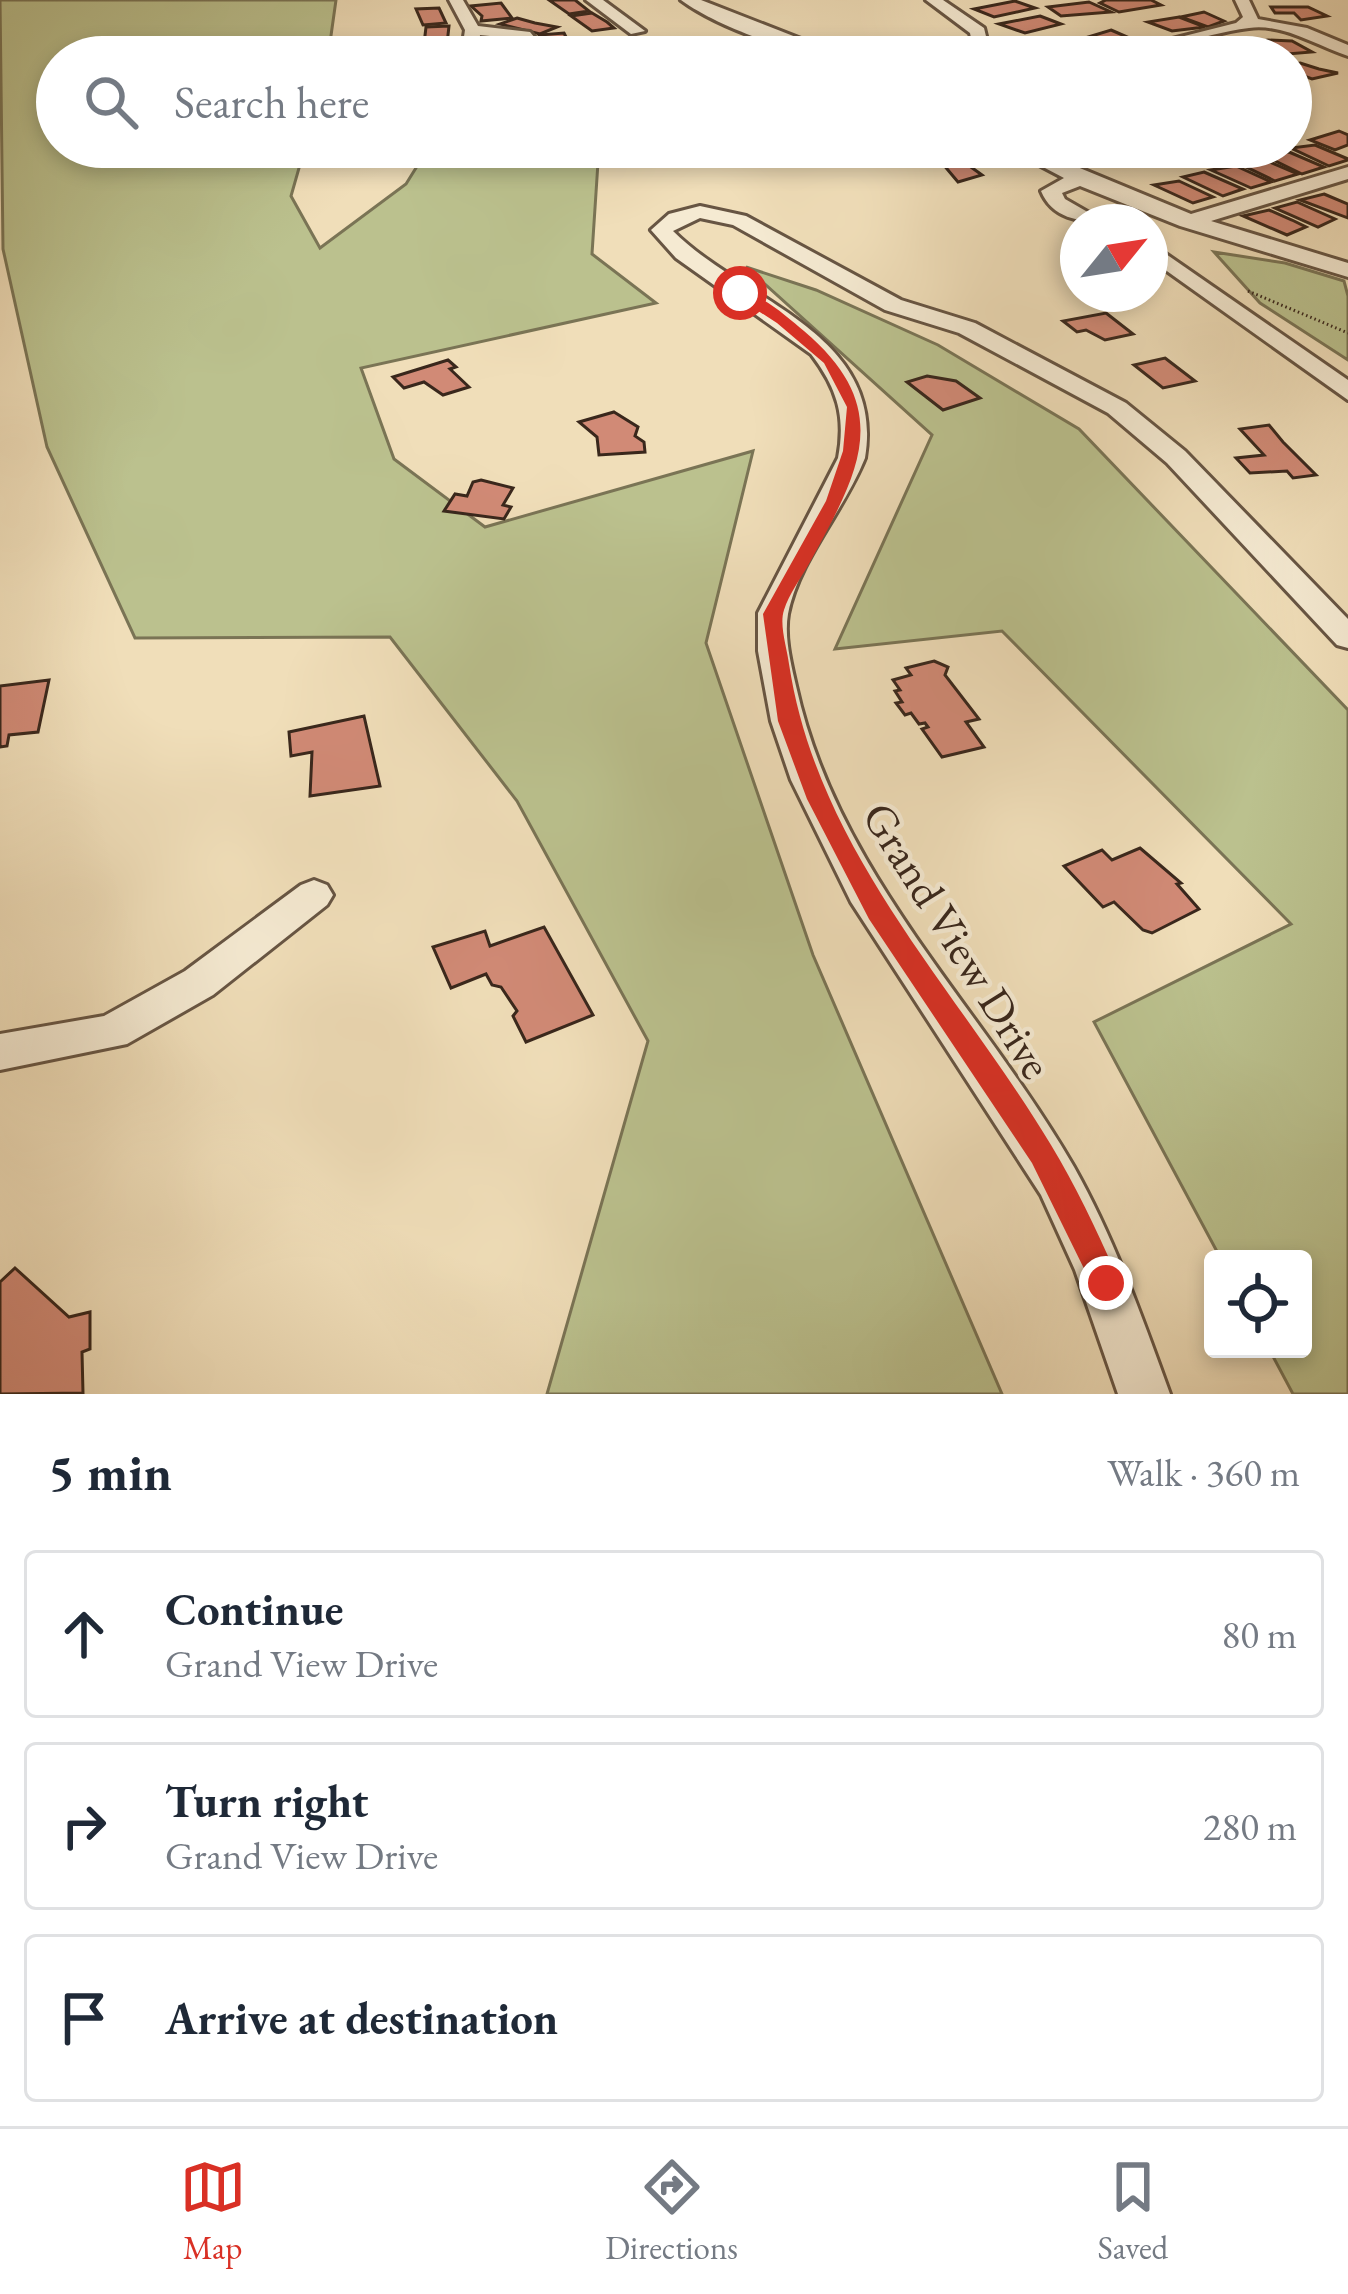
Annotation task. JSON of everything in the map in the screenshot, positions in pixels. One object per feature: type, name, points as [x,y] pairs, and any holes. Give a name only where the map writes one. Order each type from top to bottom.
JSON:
[{"type":"street","points":[[456,0],[472,36]]},
{"type":"street","points":[[593,0],[637,31]]},
{"type":"street","points":[[688,0],[772,36]]},
{"type":"street","points":[[937,0],[979,36]]},
{"type":"street","points":[[1191,36],[1251,18],[1242,0]]},
{"type":"street","points":[[1245,22],[1301,31],[1348,51]]},
{"type":"street","points":[[473,30],[525,36]]},
{"type":"street","points":[[1053,168],[1187,222],[1348,270]]},
{"type":"street","points":[[1187,222],[1348,173]]},
{"type":"street","points":[[1060,205],[1051,190],[1076,180]]},
{"type":"street","name":"Grand View Drive","points":[[1144,1394],[1106,1283],[1042,1154],[877,913],[818,799],[788,721],[772,614],[835,501],[851,451],[854,407],[830,361],[782,320],[681,255],[661,230],[676,218],[700,212],[739,220],[893,305],[967,328],[1117,408],[1176,458],[1348,638]]},
{"type":"street","points":[[1168,262],[1348,392]]},
{"type":"street","points":[[0,1052],[112,1032],[199,982],[314,895]]},
{"type":"path","points":[[1238,286],[1348,333]]},
{"type":"green space","points":[[0,0],[336,0],[331,36],[36,36],[36,168],[299,168],[291,196],[320,248],[406,184],[416,168],[598,168],[592,254],[656,303],[361,368],[394,459],[485,527],[753,451],[706,643],[813,955],[1002,1394],[547,1394],[648,1041],[517,801],[390,637],[135,638],[47,447],[3,249]]},
{"type":"green space","points":[[1214,252],[1285,263],[1344,281],[1348,360],[1260,303]]},
{"type":"green space","points":[[746,267],[816,290],[938,345],[1079,429],[1348,710],[1348,1394],[1293,1394],[1274,1358],[1312,1358],[1312,1250],[1216,1250],[1094,1022],[1291,924],[1002,631],[835,649],[932,435]]},
{"type":"building","points":[[549,0],[575,0],[589,11],[569,14]]},
{"type":"building","points":[[1151,0],[1161,5],[1119,12],[1100,3]]},
{"type":"building","points":[[1015,1],[1035,8],[994,17],[974,9]]},
{"type":"building","points":[[1089,2],[1111,12],[1061,16],[1048,7]]},
{"type":"building","points":[[501,3],[512,18],[481,21],[482,16],[471,6]]},
{"type":"building","points":[[1271,7],[1308,7],[1327,16],[1301,20],[1294,13],[1275,13]]},
{"type":"building","points":[[439,8],[446,23],[423,25],[416,9]]},
{"type":"building","points":[[1204,12],[1224,21],[1208,27],[1181,17]]},
{"type":"building","points":[[592,13],[614,28],[592,31],[571,16]]},
{"type":"building","points":[[1040,16],[1061,24],[1025,33],[999,24]]},
{"type":"building","points":[[1179,17],[1205,27],[1172,31],[1148,22]]},
{"type":"building","points":[[517,18],[557,27],[540,34],[500,24]]},
{"type":"building","points":[[449,26],[448,36],[425,36],[426,27]]},
{"type":"building","points":[[1111,30],[1125,36],[1092,36]]},
{"type":"building","points":[[1312,67],[1319,69],[1338,73],[1312,79]]},
{"type":"building","points":[[1339,131],[1348,135],[1348,145],[1335,150],[1312,139]]},
{"type":"building","points":[[1312,145],[1348,160],[1329,166],[1312,158]]},
{"type":"building","points":[[1312,162],[1324,167],[1302,174],[1290,168],[1312,168]]},
{"type":"building","points":[[946,168],[972,168],[982,175],[958,182]]},
{"type":"building","points":[[1240,168],[1271,182],[1251,188],[1211,170]]},
{"type":"building","points":[[1248,168],[1284,168],[1298,174],[1275,181]]},
{"type":"building","points":[[1204,172],[1243,189],[1223,196],[1183,177]]},
{"type":"building","points":[[1179,181],[1213,197],[1193,203],[1154,185]]},
{"type":"building","points":[[1324,194],[1348,204],[1348,218],[1300,200]]},
{"type":"building","points":[[1297,202],[1335,219],[1318,227],[1275,208]]},
{"type":"building","points":[[1269,210],[1306,227],[1287,235],[1243,216]]},
{"type":"building","points":[[1106,313],[1133,334],[1105,340],[1086,330],[1077,332],[1063,321]]},
{"type":"building","points":[[1165,358],[1195,381],[1163,388],[1134,365]]},
{"type":"building","points":[[448,360],[456,367],[450,369],[469,387],[443,395],[424,382],[404,388],[393,377]]},
{"type":"building","points":[[927,376],[956,381],[980,398],[943,410],[907,382]]},
{"type":"building","points":[[614,412],[638,427],[635,436],[644,442],[645,452],[599,455],[597,437],[579,422]]},
{"type":"building","points":[[1269,425],[1316,475],[1293,478],[1287,471],[1250,473],[1236,458],[1264,455],[1240,429]]},
{"type":"building","points":[[473,482],[513,488],[503,505],[511,507],[504,519],[444,511],[455,494],[467,496]]},
{"type":"building","points":[[934,661],[948,667],[945,675],[979,719],[966,722],[984,747],[942,757],[922,729],[928,727],[925,723],[919,724],[911,713],[905,715],[896,703],[902,702],[893,680],[911,675],[906,668]]},
{"type":"building","points":[[49,680],[38,732],[9,735],[7,746],[0,747],[0,686]]},
{"type":"building","points":[[364,716],[380,786],[310,796],[312,752],[291,756],[289,732]]},
{"type":"building","points":[[1140,848],[1181,883],[1177,884],[1199,909],[1152,933],[1114,902],[1103,907],[1064,866],[1102,850],[1112,860]]},
{"type":"building","points":[[544,927],[593,1015],[526,1042],[513,1016],[517,1011],[501,987],[492,985],[486,974],[451,988],[433,947],[485,931],[490,946]]},
{"type":"building","points":[[15,1268],[69,1317],[90,1312],[90,1349],[82,1352],[83,1393],[0,1394],[0,1282]]},
{"type":"route","points":[[740,293],[782,320],[830,361],[854,407],[851,451],[835,501],[772,614],[788,721],[818,799],[877,913],[1042,1154],[1106,1283]]}]
